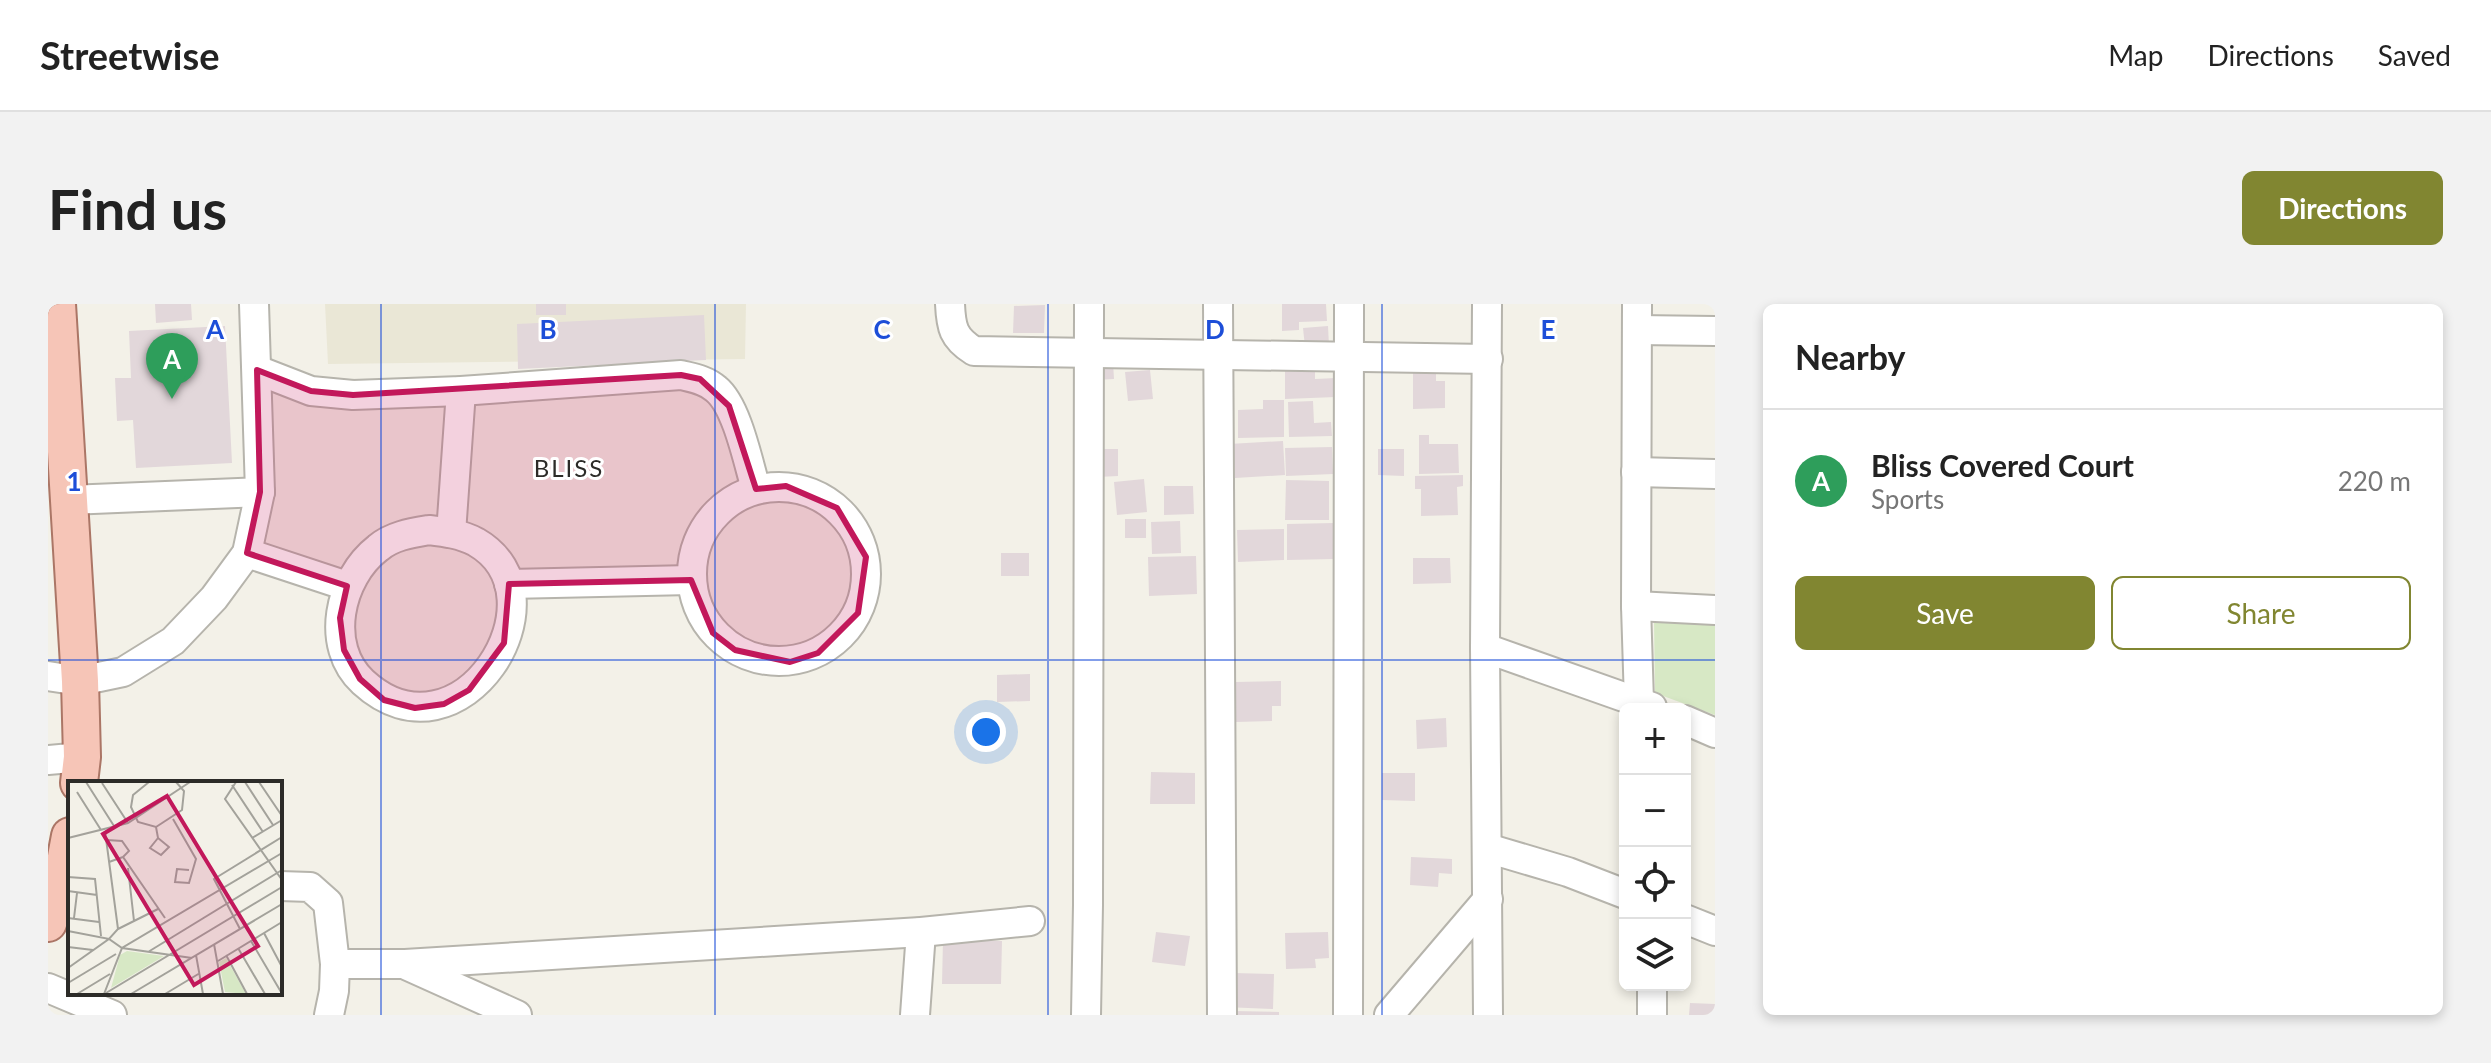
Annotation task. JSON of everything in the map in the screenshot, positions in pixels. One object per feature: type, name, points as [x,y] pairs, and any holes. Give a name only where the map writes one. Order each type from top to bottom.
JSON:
[{"type":"main road","points":[[57,304],[69,500],[64,678],[70,767]]},
{"type":"main road","points":[[48,923],[68,843]]},
{"type":"street","points":[[64,678],[123,672],[173,641],[214,598],[247,553],[260,492],[254,304]]},
{"type":"street","points":[[950,304],[951,329],[961,343],[974,351],[1488,359]]},
{"type":"street","points":[[1086,1015],[1089,304]]},
{"type":"street","points":[[1218,304],[1222,1015]]},
{"type":"street","points":[[1348,1015],[1349,304]]},
{"type":"street","points":[[1487,304],[1485,648],[1488,1015]]},
{"type":"street","points":[[1648,703],[1636,606],[1637,317],[1715,331]]},
{"type":"street","points":[[257,370],[311,391],[339,394],[461,391],[681,375],[700,379],[717,390],[729,406],[756,489]]},
{"type":"street","points":[[451,533],[461,391]]},
{"type":"street","points":[[1636,472],[1715,474]]},
{"type":"street","points":[[786,486],[813,493],[837,508],[856,530],[866,557],[866,586],[858,613],[841,636],[818,653],[790,662],[761,661],[735,650],[713,633],[698,608],[691,580],[695,550],[708,523],[730,501],[756,489],[786,486]]},
{"type":"street","points":[[69,500],[260,492]]},
{"type":"street","points":[[429,530],[473,540],[489,551],[502,566],[509,584],[511,614],[504,643],[490,669],[469,690],[444,704],[415,708],[384,700],[360,679],[344,650],[340,618],[347,586],[361,564],[380,546],[403,535],[429,530]]},
{"type":"street","points":[[247,553],[347,586]]},
{"type":"street","points":[[509,584],[691,580]]},
{"type":"street","points":[[1636,606],[1715,610]]},
{"type":"street","points":[[1485,648],[1642,703]]},
{"type":"street","points":[[1691,723],[1715,733]]},
{"type":"street","points":[[1487,848],[1568,872],[1619,892]]},
{"type":"street","points":[[282,886],[310,887],[328,903],[335,964],[329,1015]]},
{"type":"street","points":[[1389,1015],[1488,899]]},
{"type":"street","points":[[335,964],[405,964],[921,932],[1030,921]]},
{"type":"street","points":[[1691,921],[1715,931]]},
{"type":"street","points":[[915,1015],[921,932]]},
{"type":"street","points":[[405,964],[517,1015]]},
{"type":"street","points":[[48,988],[112,1015],[121,995]]},
{"type":"street","points":[[1652,991],[1652,1015]]},
{"type":"highlighted area","points":[[257,370],[311,391],[353,395],[681,375],[700,379],[729,406],[756,489],[786,486],[837,508],[866,557],[858,613],[818,653],[790,662],[735,650],[713,633],[691,580],[509,584],[504,643],[469,690],[444,704],[415,708],[384,700],[360,679],[344,650],[340,618],[347,586],[247,553],[260,492]]},
{"type":"shaded area","points":[[325,304],[746,304],[745,359],[328,364]]},
{"type":"green space","points":[[1654,620],[1715,623],[1715,715],[1691,706],[1691,703],[1655,693]]},
{"type":"building","points":[[155,304],[191,304],[192,320],[156,323]]},
{"type":"building","points":[[536,304],[566,304],[566,315],[536,315]]},
{"type":"building","points":[[1282,304],[1326,304],[1327,321],[1299,322],[1299,330],[1282,331]]},
{"type":"building","points":[[1045,305],[1044,333],[1013,333],[1014,306]]},
{"type":"building","points":[[704,315],[706,360],[518,369],[517,324]]},
{"type":"building","points":[[225,326],[232,463],[136,468],[133,420],[117,421],[115,378],[131,378],[129,331]]},
{"type":"building","points":[[1328,326],[1329,346],[1305,347],[1303,328]]},
{"type":"building","points":[[1113,362],[1114,379],[1096,380],[1096,363]]},
{"type":"building","points":[[1315,367],[1315,379],[1336,378],[1336,397],[1285,399],[1285,368]]},
{"type":"building","points":[[1413,368],[1436,368],[1436,381],[1445,381],[1445,408],[1413,409]]},
{"type":"building","points":[[1150,370],[1153,399],[1128,401],[1125,372]]},
{"type":"building","points":[[1263,400],[1284,400],[1284,437],[1238,438],[1238,410],[1263,409]]},
{"type":"building","points":[[1313,401],[1314,423],[1331,422],[1332,436],[1289,437],[1288,402]]},
{"type":"building","points":[[1419,435],[1429,435],[1429,444],[1458,444],[1459,473],[1419,474]]},
{"type":"building","points":[[1283,441],[1285,475],[1235,478],[1229,444]]},
{"type":"building","points":[[1332,447],[1333,474],[1286,476],[1285,448]]},
{"type":"building","points":[[1097,449],[1118,449],[1118,476],[1098,477]]},
{"type":"building","points":[[1378,449],[1404,449],[1404,476],[1378,475]]},
{"type":"building","points":[[1463,475],[1463,486],[1457,487],[1458,515],[1421,516],[1421,489],[1415,489],[1415,476]]},
{"type":"building","points":[[1144,479],[1147,512],[1117,515],[1114,482]]},
{"type":"building","points":[[1286,480],[1329,481],[1329,520],[1285,520]]},
{"type":"building","points":[[1164,486],[1193,486],[1194,514],[1164,515]]},
{"type":"building","points":[[1125,519],[1146,519],[1146,538],[1125,538]]},
{"type":"building","points":[[1180,521],[1181,553],[1152,554],[1151,522]]},
{"type":"building","points":[[1334,523],[1334,559],[1287,560],[1287,524]]},
{"type":"building","points":[[1284,529],[1284,560],[1238,562],[1237,530]]},
{"type":"building","points":[[1001,553],[1029,553],[1029,576],[1001,576]]},
{"type":"building","points":[[1196,556],[1197,594],[1149,596],[1148,557]]},
{"type":"building","points":[[1413,558],[1450,558],[1451,583],[1413,584]]},
{"type":"building","points":[[1030,674],[1030,701],[997,702],[997,675]]},
{"type":"building","points":[[1281,681],[1281,706],[1272,706],[1272,721],[1236,722],[1236,682]]},
{"type":"building","points":[[1446,718],[1447,747],[1417,749],[1416,720]]},
{"type":"building","points":[[1151,772],[1195,773],[1195,804],[1150,804]]},
{"type":"building","points":[[1382,773],[1415,773],[1415,801],[1382,800]]},
{"type":"building","points":[[1411,857],[1452,859],[1452,874],[1439,873],[1438,887],[1410,885]]},
{"type":"building","points":[[1156,932],[1190,936],[1185,966],[1152,962]]},
{"type":"building","points":[[1328,932],[1329,958],[1315,959],[1316,968],[1286,969],[1285,933]]},
{"type":"building","points":[[943,940],[1002,941],[1001,984],[942,984]]},
{"type":"building","points":[[1234,973],[1274,974],[1273,1009],[1224,1007]]},
{"type":"building","points":[[1690,1003],[1715,1004],[1715,1015],[1689,1015]]},
{"type":"building","points":[[1233,1011],[1279,1012],[1279,1015],[1232,1015]]},
{"type":"place","name":"Bliss Covered Court","points":[[172,399]]},
{"type":"district","name":"BLISS","points":[[569,467]]}]
